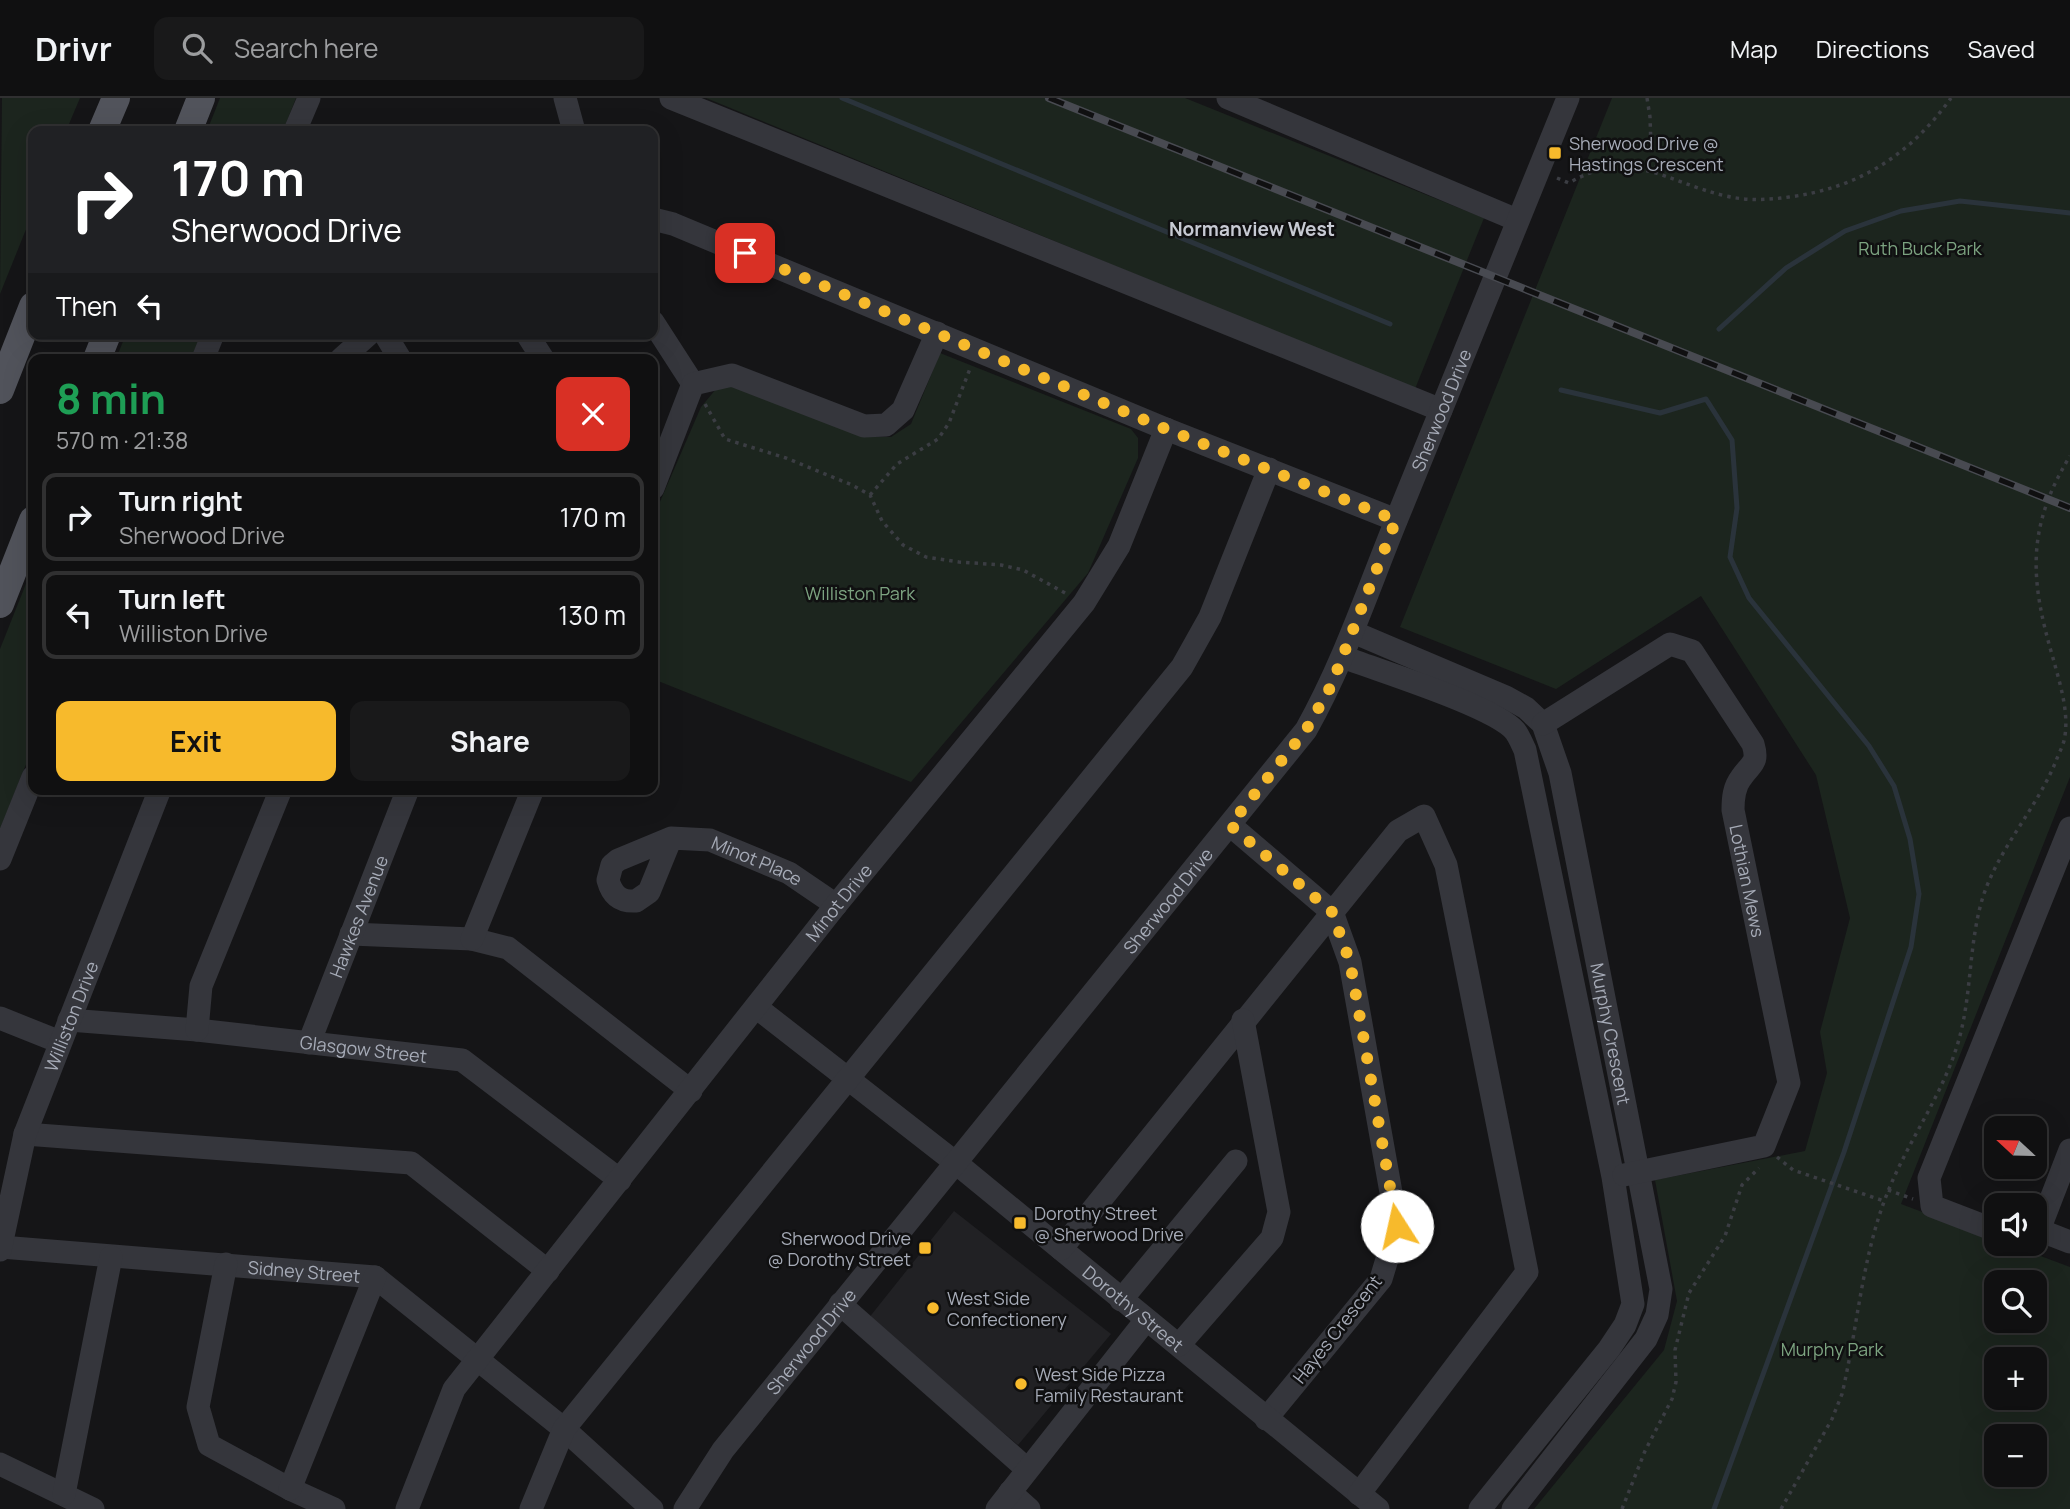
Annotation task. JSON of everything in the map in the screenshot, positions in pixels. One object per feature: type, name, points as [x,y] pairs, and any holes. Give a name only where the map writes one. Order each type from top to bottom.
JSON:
[{"type":"main road","points":[[104,126],[116,98]]},
{"type":"main road","points":[[190,126],[201,98]]},
{"type":"main road","points":[[0,390],[28,319]]},
{"type":"main road","points":[[0,604],[28,533]]},
{"type":"street","points":[[297,126],[309,98]]},
{"type":"street","points":[[565,98],[573,126]]},
{"type":"street","points":[[671,98],[1441,410]]},
{"type":"street","points":[[1228,98],[1517,220]]},
{"type":"street","name":"Sherwood Drive","points":[[685,1509],[723,1450],[1306,730],[1331,686],[1568,98]]},
{"type":"street","points":[[658,220],[674,224],[1166,429],[1396,520]]},
{"type":"street","points":[[658,330],[694,384]]},
{"type":"street","points":[[694,384],[732,375],[864,426],[886,425],[903,410],[937,333]]},
{"type":"street","points":[[347,354],[362,340]]},
{"type":"street","points":[[658,475],[694,384]]},
{"type":"street","name":"Minot Drive","points":[[477,1358],[836,905],[1084,603],[1119,547],[1166,429]]},
{"type":"street","points":[[531,1509],[564,1429],[1182,667],[1210,617],[1269,469]]},
{"type":"street","points":[[1353,632],[1506,697],[1526,708],[1543,724]]},
{"type":"street","name":"Lothian Mews","points":[[1543,724],[1670,644],[1692,651],[1753,744],[1756,754],[1754,764],[1736,786],[1733,810],[1789,1083],[1764,1146],[1613,1177]]},
{"type":"street","name":"Murphy Crescent","points":[[1343,657],[1494,716],[1515,731],[1525,750],[1613,1177],[1633,1304],[1625,1325],[1609,1349],[1480,1509]]},
{"type":"street","name":"Murphy Crescent","points":[[1513,1509],[1646,1339],[1657,1315],[1661,1289],[1560,774],[1543,724]]},
{"type":"street","points":[[0,859],[28,789]]},
{"type":"street","name":"Williston Drive","points":[[0,1248],[25,1134],[158,795]]},
{"type":"street","points":[[197,1030],[201,986],[279,795]]},
{"type":"street","name":"Hawkes Avenue","points":[[309,1043],[406,795]]},
{"type":"street","points":[[472,939],[531,795]]},
{"type":"street","points":[[1061,1249],[1398,831],[1424,816],[1446,864],[1527,1272],[1359,1494]]},
{"type":"street","name":"Hayes Crescent","points":[[1230,825],[1332,912],[1350,962],[1397,1226],[1381,1279],[1266,1419]]},
{"type":"street","points":[[1984,1226],[1932,1206],[1929,1178],[2070,828]]},
{"type":"street","name":"Minot Place","points":[[671,838],[710,840],[789,873],[836,905]]},
{"type":"street","points":[[351,934],[472,939],[508,948],[691,1091]]},
{"type":"street","name":"Dorothy Street","points":[[756,1007],[956,1163],[1378,1509]]},
{"type":"street","points":[[0,1018],[60,1042]]},
{"type":"street","name":"Glasgow Street","points":[[69,1020],[197,1030],[462,1060],[620,1180]]},
{"type":"street","points":[[1179,1345],[1272,1238],[1279,1212],[1243,1020]]},
{"type":"street","points":[[25,1134],[411,1163],[548,1271]]},
{"type":"street","points":[[2047,1206],[2070,1150]]},
{"type":"street","points":[[1121,1300],[1236,1161]]},
{"type":"street","points":[[2047,1234],[2070,1242]]},
{"type":"street","name":"Sidney Street","points":[[0,1248],[375,1277],[564,1429],[652,1509]]},
{"type":"street","points":[[64,1494],[111,1257]]},
{"type":"street","points":[[226,1264],[198,1407],[209,1445],[290,1489],[334,1509]]},
{"type":"street","points":[[290,1489],[375,1277]]},
{"type":"street","points":[[840,1304],[1027,1469]]},
{"type":"street","points":[[1029,1509],[1003,1501],[1146,1320]]},
{"type":"street","points":[[407,1509],[454,1389],[477,1358]]},
{"type":"street","points":[[0,1464],[93,1509]]},
{"type":"path","points":[[1647,98],[1651,146],[1658,173]]},
{"type":"path","points":[[1538,170],[1569,183],[1597,169],[1640,168],[1729,197],[1765,200],[1812,194],[1854,182],[1891,160],[1931,126],[1951,98]]},
{"type":"path","points":[[870,495],[897,464],[938,439],[949,423],[977,350]]},
{"type":"path","points":[[694,384],[726,439],[786,457],[870,495],[882,521],[903,545],[926,556],[1023,570],[1084,603]]},
{"type":"path","points":[[1781,1509],[1832,1419],[1842,1394],[1874,1231],[1900,1164],[1939,1090],[1957,1047],[1965,1018],[1976,923],[1990,878],[2048,779],[2064,741],[2060,683],[2040,609],[2035,583],[2035,562],[2038,533],[2048,499],[2070,456]]},
{"type":"path","points":[[1622,1509],[1645,1451],[1672,1399],[1676,1382],[1675,1350],[1689,1293],[1725,1236],[1742,1185],[1765,1162]]},
{"type":"path","points":[[1793,1170],[1884,1201]]},
{"type":"shaded area","points":[[954,1211],[1111,1334],[1018,1445],[868,1319]]},
{"type":"green space","points":[[2,98],[80,98],[68,126],[28,126],[28,224],[0,294]]},
{"type":"green space","points":[[220,98],[296,98],[285,126],[209,126]]},
{"type":"green space","points":[[706,98],[1185,98],[1484,218],[1415,389]]},
{"type":"green space","name":"Murphy Park","points":[[1612,98],[2070,98],[2070,777],[1901,1204],[1984,1235],[1984,1256],[2041,1256],[2070,1267],[2070,1509],[1534,1509],[1664,1350],[1677,1301],[1655,1180],[1805,1151],[1827,1073],[1820,1032],[1850,918],[1816,775],[1701,596],[1556,689],[1400,627]]},
{"type":"green space","points":[[124,340],[199,340],[193,354],[118,354]]},
{"type":"green space","name":"Williston Park","points":[[940,353],[1131,429],[1138,438],[1138,458],[1088,573],[911,782],[658,681],[658,506],[701,407],[716,389],[734,385],[870,437],[891,437],[911,424]]},
{"type":"green space","points":[[28,579],[28,759],[0,829],[0,649]]},
{"type":"waterway","points":[[842,98],[1390,324]]},
{"type":"waterway","points":[[1719,329],[1786,268],[1845,231],[1901,211],[1960,201],[2070,213]]},
{"type":"waterway","points":[[1561,390],[1660,413],[1706,399],[1732,440],[1737,508],[1730,557],[1749,598],[1869,746],[1894,786],[1910,839],[1919,894],[1911,947],[1844,1152],[1714,1509]]},
{"type":"railway","points":[[1049,98],[2070,508]]},
{"type":"place","name":"Sherwood Drive @ Hastings Crescent","points":[[1555,153]]},
{"type":"place","name":"Dorothy Street @ Sherwood Drive","points":[[1020,1223]]},
{"type":"place","name":"Sherwood Drive @ Dorothy Street","points":[[925,1248]]},
{"type":"place","name":"West Side Confectionery","points":[[933,1308]]},
{"type":"place","name":"West Side Pizza Family Restaurant","points":[[1021,1384]]},
{"type":"district","name":"Normanview West","points":[[1252,229]]},
{"type":"route","points":[[745,253],[1166,429],[1396,520],[1331,686],[1306,730],[1230,825],[1332,912],[1350,962],[1397,1226]]},
{"type":"park label","name":"Ruth Buck Park","points":[[1920,248]]}]
